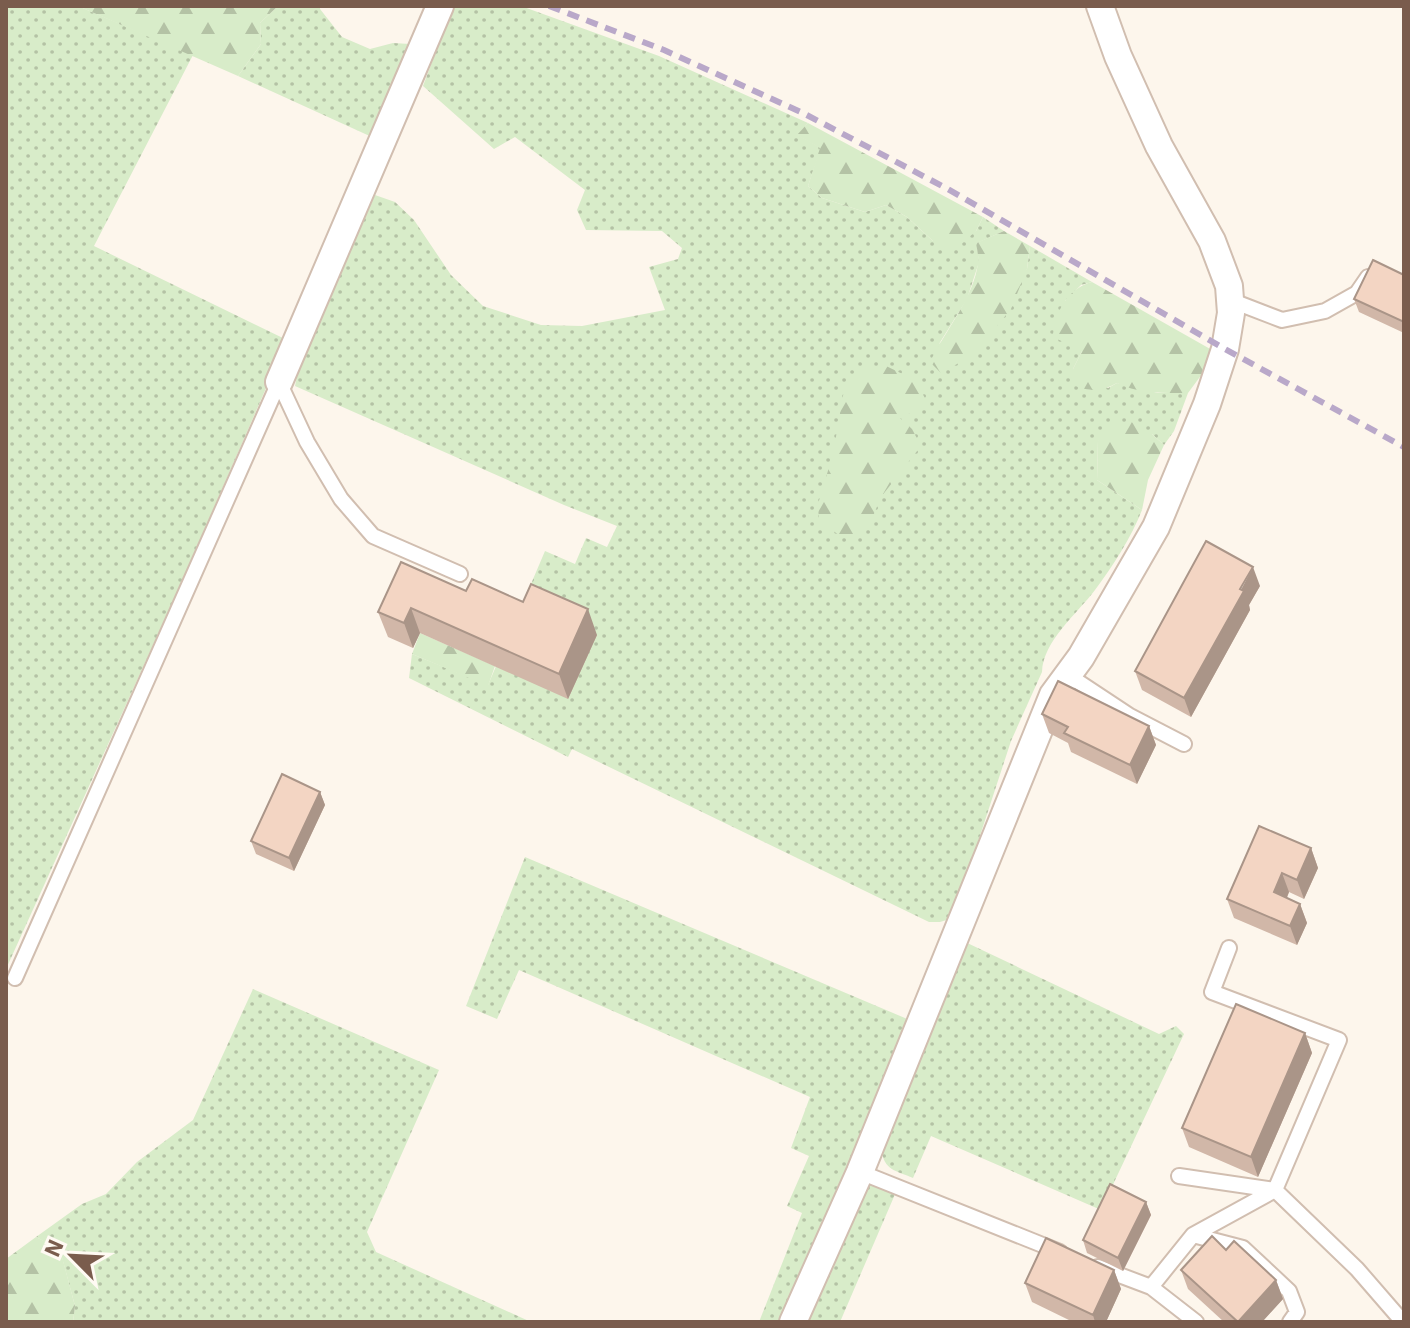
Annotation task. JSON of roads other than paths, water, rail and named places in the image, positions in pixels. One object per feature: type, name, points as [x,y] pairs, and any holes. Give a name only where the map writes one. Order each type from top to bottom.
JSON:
[{"type":"street","points":[[279,382],[440,6]]},
{"type":"street","points":[[793,1322],[860,1172],[1053,695],[1081,657],[1156,527],[1207,404],[1225,349],[1231,313],[1229,286],[1212,241],[1159,146],[1118,56],[1100,6]]},
{"type":"lane","points":[[1230,300],[1282,320],[1325,311],[1357,293],[1375,267]]},
{"type":"lane","points":[[279,382],[307,442],[341,499],[373,536],[460,574]]},
{"type":"lane","points":[[15,978],[279,382]]},
{"type":"lane","points":[[1068,675],[1130,716],[1184,744]]},
{"type":"lane","points":[[1151,1287],[1193,1235],[1275,1190],[1339,1040],[1212,992],[1229,948]]},
{"type":"lane","points":[[860,1172],[1151,1287],[1196,1322]]},
{"type":"lane","points":[[1179,1176],[1275,1190],[1357,1269],[1403,1322]]},
{"type":"lane","points":[[1193,1235],[1243,1248],[1289,1291],[1297,1312],[1290,1322]]},
{"type":"railway","points":[[549,6],[664,50],[803,113],[946,188],[1225,349],[1404,447]]}]
